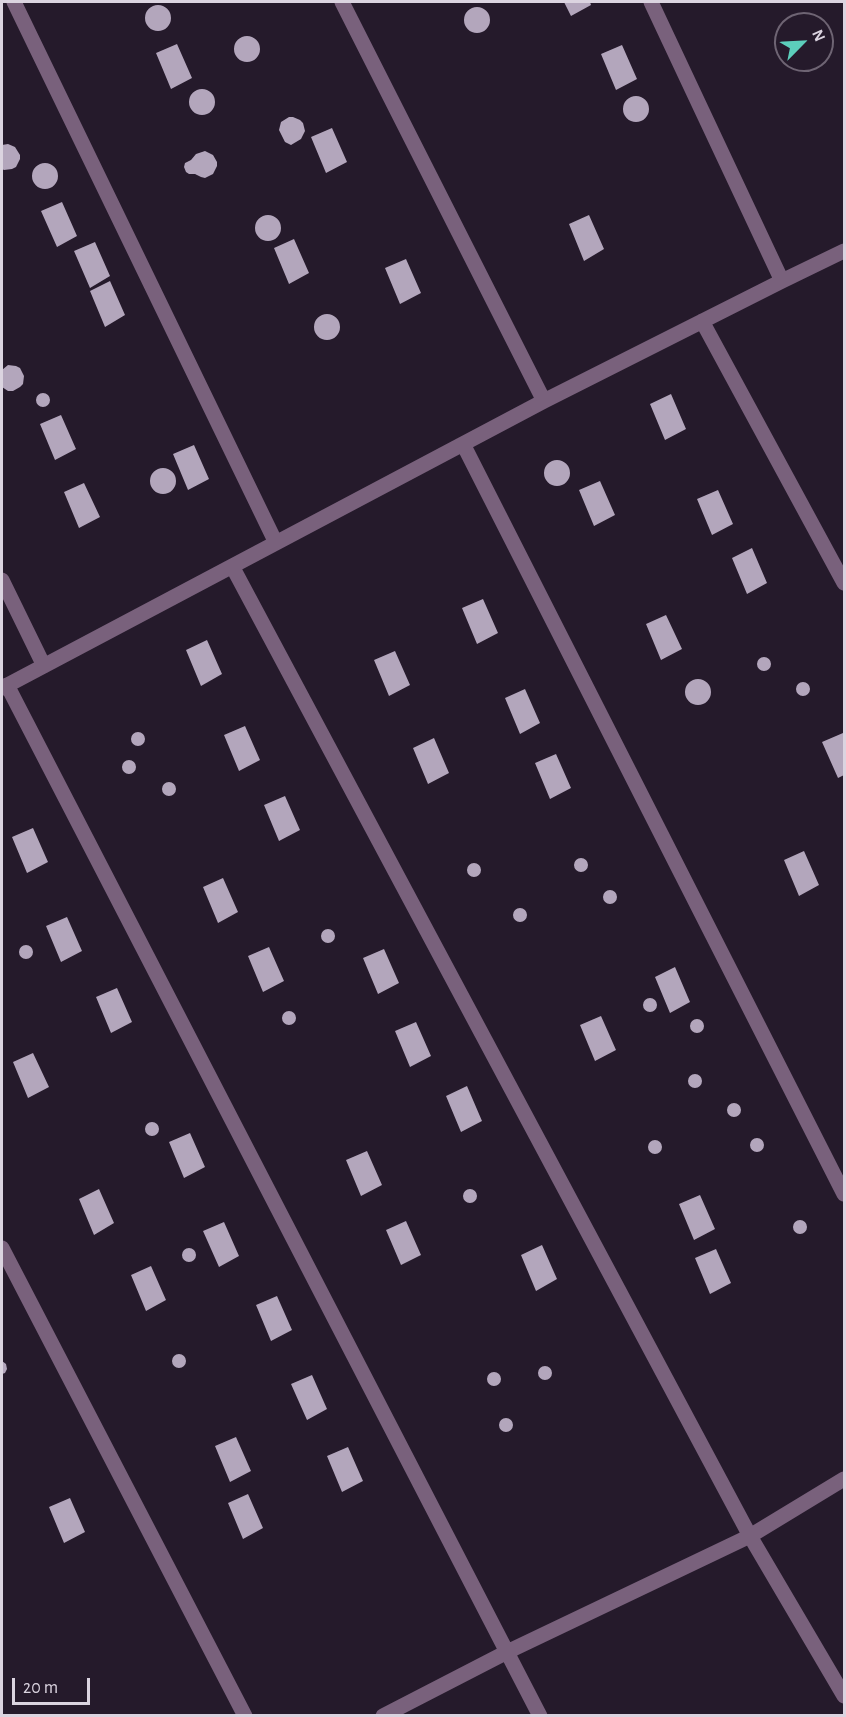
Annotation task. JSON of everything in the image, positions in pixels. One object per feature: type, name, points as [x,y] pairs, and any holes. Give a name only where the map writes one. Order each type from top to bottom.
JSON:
[{"type":"street","points":[[14,2],[276,543]]},
{"type":"street","points":[[342,2],[544,401]]},
{"type":"street","points":[[651,2],[782,281]]},
{"type":"street","points":[[540,1716],[4,686],[544,401],[844,251]]},
{"type":"street","points":[[702,321],[844,583]]},
{"type":"street","points":[[463,444],[844,1194]]},
{"type":"street","points":[[232,566],[750,1536],[844,1696]]},
{"type":"street","points":[[2,580],[44,666]]},
{"type":"street","points":[[2,1248],[245,1716]]},
{"type":"street","points":[[383,1716],[507,1652],[750,1536],[844,1479]]},
{"type":"building","points":[[564,2],[590,2],[591,5],[571,16]]},
{"type":"building","points":[[158,5],[167,9],[171,18],[167,27],[158,31],[149,27],[145,18],[149,9]]},
{"type":"building","points":[[477,7],[486,11],[490,20],[486,29],[477,33],[468,29],[464,20],[468,11]]},
{"type":"building","points":[[247,36],[256,40],[260,49],[256,58],[247,62],[238,58],[234,49],[238,40]]},
{"type":"building","points":[[177,44],[192,78],[171,89],[156,53]]},
{"type":"building","points":[[622,45],[637,79],[616,90],[601,54]]},
{"type":"building","points":[[202,89],[211,93],[215,102],[211,111],[202,115],[193,111],[189,102],[193,93]]},
{"type":"building","points":[[636,96],[645,100],[649,109],[645,118],[636,122],[627,118],[623,109],[627,100]]},
{"type":"building","points":[[289,117],[300,120],[305,131],[301,139],[291,145],[285,142],[279,130],[281,122]]},
{"type":"building","points":[[332,128],[347,162],[326,173],[311,137]]},
{"type":"building","points":[[8,144],[15,147],[20,159],[16,167],[4,170],[2,169],[2,145]]},
{"type":"building","points":[[205,151],[213,155],[217,162],[213,174],[205,178],[186,172],[185,163],[196,154]]},
{"type":"building","points":[[45,163],[54,167],[58,176],[54,185],[45,189],[36,185],[32,176],[36,167]]},
{"type":"building","points":[[62,202],[77,236],[57,247],[41,211]]},
{"type":"building","points":[[268,215],[277,219],[281,228],[277,237],[268,241],[259,237],[255,228],[259,219]]},
{"type":"building","points":[[589,215],[604,249],[584,261],[569,224]]},
{"type":"building","points":[[294,239],[309,273],[289,284],[274,248]]},
{"type":"building","points":[[95,242],[110,276],[90,288],[74,251]]},
{"type":"building","points":[[406,259],[421,293],[400,304],[385,268]]},
{"type":"building","points":[[110,281],[125,315],[105,327],[90,291]]},
{"type":"building","points":[[327,314],[336,318],[340,327],[336,336],[327,340],[318,336],[314,327],[318,318]]},
{"type":"building","points":[[8,365],[20,368],[24,376],[23,384],[13,391],[2,387],[2,370]]},
{"type":"building","points":[[43,393],[48,395],[50,400],[48,405],[43,407],[38,405],[36,400],[38,395]]},
{"type":"building","points":[[671,394],[686,429],[665,440],[650,404]]},
{"type":"building","points":[[61,415],[76,449],[55,460],[40,424]]},
{"type":"building","points":[[194,445],[209,479],[188,490],[173,454]]},
{"type":"building","points":[[557,460],[566,464],[570,473],[566,482],[557,486],[548,482],[544,473],[548,464]]},
{"type":"building","points":[[163,468],[172,472],[176,481],[172,490],[163,494],[154,490],[150,481],[154,472]]},
{"type":"building","points":[[600,481],[615,515],[594,526],[579,490]]},
{"type":"building","points":[[84,483],[100,517],[79,528],[64,492]]},
{"type":"building","points":[[718,490],[733,524],[712,535],[697,499]]},
{"type":"building","points":[[752,548],[767,583],[747,594],[732,558]]},
{"type":"building","points":[[483,599],[498,633],[477,644],[462,608]]},
{"type":"building","points":[[666,615],[682,649],[661,660],[646,624]]},
{"type":"building","points":[[207,640],[222,674],[201,686],[186,650]]},
{"type":"building","points":[[395,651],[410,685],[389,696],[374,660]]},
{"type":"building","points":[[761,657],[767,657],[771,664],[767,671],[761,671],[757,667],[757,661]]},
{"type":"building","points":[[698,679],[707,683],[711,692],[707,701],[698,705],[689,701],[685,692],[689,683]]},
{"type":"building","points":[[800,682],[806,682],[810,689],[806,696],[800,696],[796,692],[796,686]]},
{"type":"building","points":[[525,689],[540,723],[520,734],[505,698]]},
{"type":"building","points":[[245,726],[260,760],[239,771],[224,735]]},
{"type":"building","points":[[138,732],[143,734],[145,739],[143,744],[138,746],[133,744],[131,739],[133,734]]},
{"type":"building","points":[[843,733],[844,775],[838,778],[822,742]]},
{"type":"building","points":[[434,738],[449,773],[428,784],[413,748]]},
{"type":"building","points":[[556,754],[571,788],[550,799],[535,763]]},
{"type":"building","points":[[129,760],[134,762],[136,767],[134,772],[129,774],[124,772],[122,767],[124,762]]},
{"type":"building","points":[[169,782],[174,784],[176,789],[174,794],[169,796],[164,794],[162,789],[164,784]]},
{"type":"building","points":[[285,796],[300,830],[279,841],[264,805]]},
{"type":"building","points":[[33,828],[48,862],[27,873],[12,837]]},
{"type":"building","points":[[804,851],[819,885],[799,896],[784,860]]},
{"type":"building","points":[[578,858],[584,858],[588,865],[584,872],[578,872],[574,868],[574,862]]},
{"type":"building","points":[[474,863],[479,865],[481,870],[479,875],[474,877],[469,875],[467,870],[469,865]]},
{"type":"building","points":[[223,878],[238,912],[218,923],[203,887]]},
{"type":"building","points":[[610,890],[615,892],[617,897],[615,902],[610,904],[605,902],[603,897],[605,892]]},
{"type":"building","points":[[520,908],[525,910],[527,915],[525,920],[520,922],[515,920],[513,915],[515,910]]},
{"type":"building","points":[[67,917],[82,951],[61,962],[46,926]]},
{"type":"building","points":[[328,929],[333,931],[335,936],[333,941],[328,943],[323,941],[321,936],[323,931]]},
{"type":"building","points":[[26,945],[31,947],[33,952],[31,957],[26,959],[21,957],[19,952],[21,947]]},
{"type":"building","points":[[269,947],[284,981],[263,992],[248,956]]},
{"type":"building","points":[[384,949],[399,983],[378,994],[363,958]]},
{"type":"building","points":[[675,967],[690,1002],[670,1013],[655,977]]},
{"type":"building","points":[[117,988],[132,1022],[111,1033],[96,997]]},
{"type":"building","points":[[647,998],[653,998],[657,1005],[653,1012],[647,1012],[643,1008],[643,1002]]},
{"type":"building","points":[[289,1011],[294,1013],[296,1018],[294,1023],[289,1025],[284,1023],[282,1018],[284,1013]]},
{"type":"building","points":[[601,1016],[616,1050],[595,1061],[580,1025]]},
{"type":"building","points":[[694,1019],[700,1019],[704,1026],[700,1033],[694,1033],[690,1029],[690,1023]]},
{"type":"building","points":[[416,1022],[431,1056],[410,1067],[395,1031]]},
{"type":"building","points":[[33,1053],[49,1087],[28,1098],[13,1062]]},
{"type":"building","points":[[692,1074],[698,1074],[702,1081],[698,1088],[692,1088],[688,1084],[688,1078]]},
{"type":"building","points":[[467,1086],[482,1121],[461,1132],[446,1096]]},
{"type":"building","points":[[731,1103],[737,1103],[741,1110],[737,1117],[731,1117],[727,1113],[727,1107]]},
{"type":"building","points":[[152,1122],[157,1124],[159,1129],[157,1134],[152,1136],[147,1134],[145,1129],[147,1124]]},
{"type":"building","points":[[190,1133],[205,1167],[184,1178],[169,1142]]},
{"type":"building","points":[[757,1138],[762,1140],[764,1145],[762,1150],[757,1152],[752,1150],[750,1145],[752,1140]]},
{"type":"building","points":[[655,1140],[660,1142],[662,1147],[660,1152],[655,1154],[650,1152],[648,1147],[650,1142]]},
{"type":"building","points":[[367,1151],[382,1185],[361,1196],[346,1160]]},
{"type":"building","points":[[99,1189],[114,1223],[94,1235],[79,1199]]},
{"type":"building","points":[[467,1189],[473,1189],[477,1196],[473,1203],[467,1203],[463,1199],[463,1193]]},
{"type":"building","points":[[700,1195],[715,1229],[694,1240],[679,1204]]},
{"type":"building","points":[[800,1220],[805,1222],[807,1227],[805,1232],[800,1234],[795,1232],[793,1227],[795,1222]]},
{"type":"building","points":[[406,1221],[421,1255],[401,1265],[386,1230]]},
{"type":"building","points":[[224,1222],[239,1256],[219,1267],[203,1231]]},
{"type":"building","points":[[542,1245],[557,1279],[536,1291],[521,1255]]},
{"type":"building","points":[[189,1248],[194,1250],[196,1255],[194,1260],[189,1262],[184,1260],[182,1255],[184,1250]]},
{"type":"building","points":[[716,1249],[731,1283],[710,1294],[695,1258]]},
{"type":"building","points":[[151,1266],[166,1300],[146,1311],[131,1275]]},
{"type":"building","points":[[277,1296],[292,1330],[271,1341],[256,1305]]},
{"type":"building","points":[[179,1354],[184,1356],[186,1361],[184,1366],[179,1368],[174,1366],[172,1361],[174,1356]]},
{"type":"building","points":[[2,1361],[6,1364],[7,1369],[2,1374]]},
{"type":"building","points":[[545,1366],[550,1368],[552,1373],[550,1378],[545,1380],[540,1378],[538,1373],[540,1368]]},
{"type":"building","points":[[494,1372],[499,1374],[501,1379],[499,1384],[494,1386],[489,1384],[487,1379],[489,1374]]},
{"type":"building","points":[[312,1375],[327,1409],[307,1420],[291,1384]]},
{"type":"building","points":[[506,1418],[511,1420],[513,1425],[511,1430],[506,1432],[501,1430],[499,1425],[501,1420]]},
{"type":"building","points":[[236,1437],[251,1471],[230,1482],[215,1446]]},
{"type":"building","points":[[348,1447],[363,1481],[342,1492],[327,1456]]},
{"type":"building","points":[[248,1494],[263,1528],[243,1539],[228,1503]]},
{"type":"building","points":[[70,1498],[85,1532],[64,1543],[49,1507]]}]
